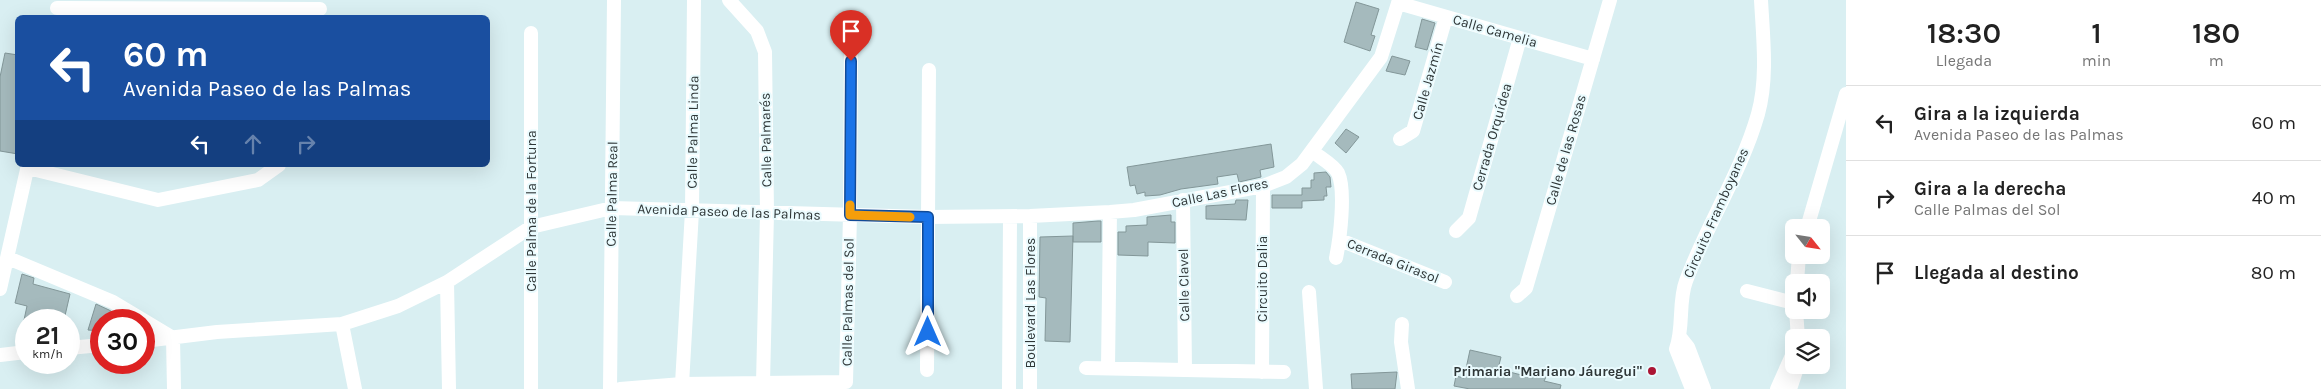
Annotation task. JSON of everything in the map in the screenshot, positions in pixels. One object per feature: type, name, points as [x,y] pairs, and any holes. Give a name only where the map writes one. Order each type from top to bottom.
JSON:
[{"type":"street","name":"Calle Palma Real","points":[[610,389],[614,0]]},
{"type":"street","name":"Calle Palma Linda","points":[[682,384],[692,211],[694,0]]},
{"type":"street","name":"Calle Palmarés","points":[[729,0],[757,32],[765,52],[767,213],[763,383]]},
{"type":"street","name":"Calle de las Rosas","points":[[1517,296],[1526,288],[1610,0]]},
{"type":"street","name":"Circuito Framboyanes","points":[[1692,389],[1676,349],[1680,337],[1685,284],[1738,171],[1759,112],[1764,70],[1761,0]]},
{"type":"street","name":"Calle Camelia","points":[[1398,1],[1446,17],[1593,59]]},
{"type":"street","name":"Calle Las Flores","points":[[1030,216],[1134,210],[1262,186],[1286,177],[1302,164],[1381,57],[1398,1]]},
{"type":"street","points":[[57,8],[320,9]]},
{"type":"street","name":"Calle Jazmín","points":[[1400,139],[1414,131],[1446,17]]},
{"type":"street","name":"Calle Palma de la Fortuna","points":[[531,33],[531,389]]},
{"type":"street","name":"Cerrada Orquídea","points":[[1456,232],[1469,218],[1520,38]]},
{"type":"street","name":"Calle Palmas del Sol","points":[[763,383],[846,382],[850,215],[851,41]]},
{"type":"street","points":[[927,370],[929,70]]},
{"type":"street","points":[[1810,219],[1846,94]]},
{"type":"street","name":"Cerrada Girasol","points":[[1312,150],[1338,172],[1342,188],[1340,240],[1336,258]]},
{"type":"street","points":[[0,289],[28,167]]},
{"type":"street","points":[[32,167],[158,200],[258,180],[277,167]]},
{"type":"street","name":"Circuito Dalia","points":[[1262,186],[1262,372]]},
{"type":"street","name":"Calle Clavel","points":[[1183,200],[1185,370]]},
{"type":"street","name":"Avenida Paseo de las Palmas","points":[[155,340],[216,332],[342,324],[398,306],[447,282],[531,227],[612,208],[928,217],[1030,216]]},
{"type":"street","points":[[1108,368],[1110,212]]},
{"type":"street","name":"Boulevard Las Flores","points":[[1030,216],[1030,389]]},
{"type":"street","name":"Boulevard Las Flores","points":[[1009,389],[1010,217]]},
{"type":"street","name":"Cerrada Girasol","points":[[1340,240],[1445,282]]},
{"type":"street","points":[[8,258],[113,302],[173,338],[174,389]]},
{"type":"street","points":[[447,282],[450,389]]},
{"type":"street","points":[[1747,291],[1785,301]]},
{"type":"street","points":[[1309,292],[1316,389]]},
{"type":"street","points":[[342,324],[355,389]]},
{"type":"street","points":[[1402,324],[1401,342],[1408,389]]},
{"type":"street","points":[[1680,337],[1688,347],[1704,389]]},
{"type":"street","points":[[0,355],[15,353]]},
{"type":"street","points":[[1086,368],[1284,372]]},
{"type":"street","points":[[1777,389],[1785,371]]},
{"type":"street","points":[[1790,389],[1795,374]]},
{"type":"street","points":[[620,389],[682,384],[763,383]]},
{"type":"building","points":[[1356,2],[1379,9],[1371,35],[1375,36],[1370,51],[1344,42]]},
{"type":"building","points":[[1422,19],[1435,23],[1427,50],[1415,47]]},
{"type":"building","points":[[5,53],[15,55],[15,154],[0,151],[0,77]]},
{"type":"building","points":[[1392,56],[1410,61],[1405,75],[1386,71]]},
{"type":"building","points":[[1346,129],[1359,137],[1346,153],[1335,143]]},
{"type":"building","points":[[1271,144],[1274,167],[1260,170],[1261,177],[1239,182],[1237,174],[1217,177],[1218,184],[1181,189],[1160,195],[1145,196],[1145,192],[1137,194],[1135,185],[1130,186],[1127,167]]},
{"type":"building","points":[[1326,172],[1330,177],[1331,187],[1326,187],[1327,196],[1324,196],[1324,200],[1302,201],[1302,208],[1272,208],[1272,195],[1302,195],[1302,188],[1311,188],[1311,180],[1314,180],[1314,173]]},
{"type":"building","points":[[1236,200],[1248,200],[1246,220],[1206,219],[1206,206],[1235,204]]},
{"type":"building","points":[[1171,215],[1171,222],[1175,222],[1175,243],[1148,242],[1148,256],[1118,255],[1118,232],[1126,232],[1126,226],[1147,225],[1147,217]]},
{"type":"building","points":[[1101,221],[1101,242],[1073,242],[1073,223]]},
{"type":"building","points":[[1073,236],[1070,342],[1045,341],[1046,298],[1039,297],[1040,237]]},
{"type":"building","points":[[22,274],[34,278],[33,284],[70,294],[67,309],[26,309],[27,306],[15,303]]},
{"type":"building","points":[[96,304],[107,309],[94,309]]},
{"type":"building","points":[[1470,350],[1501,357],[1498,369],[1533,378],[1534,374],[1546,377],[1544,381],[1561,385],[1560,389],[1470,389],[1454,386],[1456,376],[1464,378]]},
{"type":"building","points":[[1397,372],[1395,389],[1352,389],[1351,374]]},
{"type":"slow traffic","points":[[850,205],[850,215],[910,217]]},
{"type":"place","name":"Primaria \"Mariano Jáuregui\"","points":[[1652,371]]},
{"type":"route","points":[[851,61],[850,215],[928,217],[928,332]]}]
